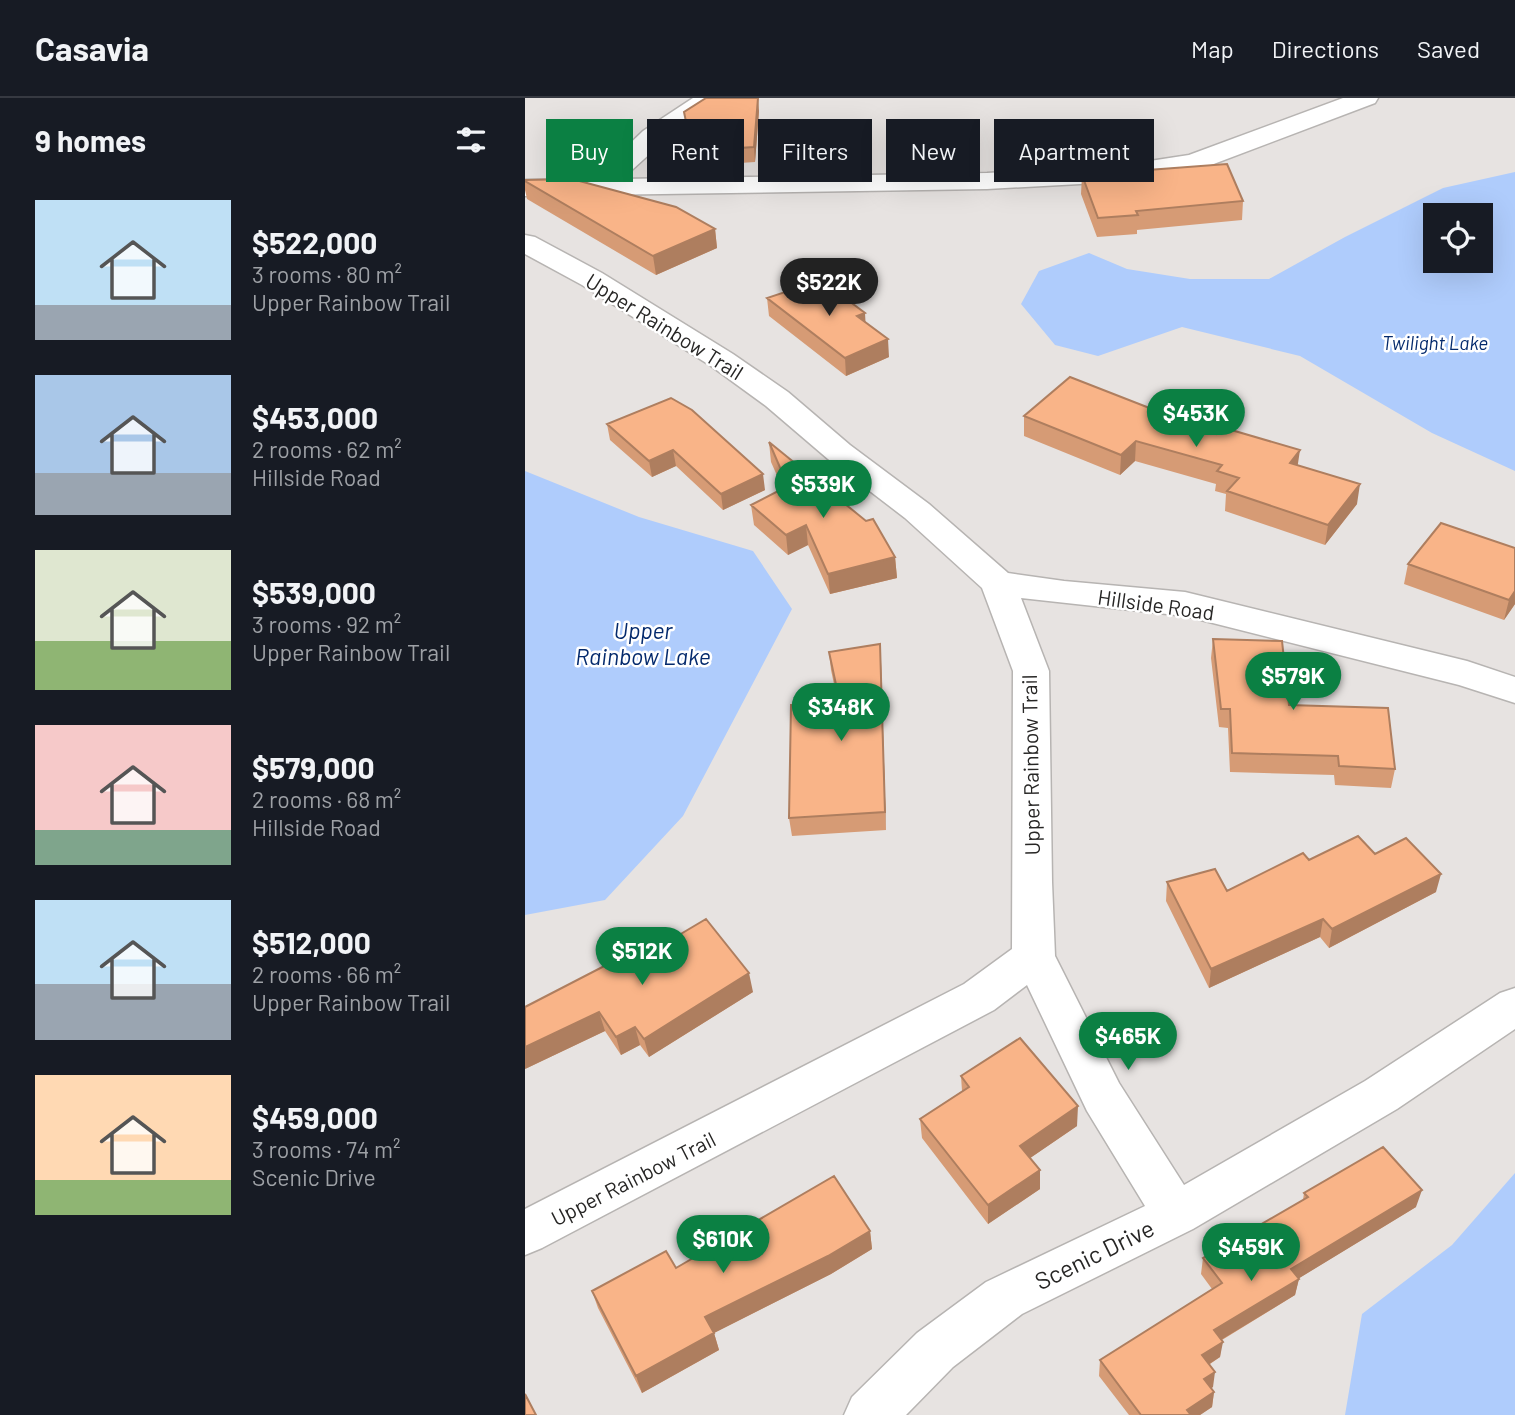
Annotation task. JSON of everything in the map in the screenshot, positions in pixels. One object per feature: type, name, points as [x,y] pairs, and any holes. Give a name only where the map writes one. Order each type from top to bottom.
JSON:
[{"type":"street","points":[[600,187],[617,168],[691,108],[712,98]]},
{"type":"street","points":[[525,188],[987,181],[1117,174],[1194,162],[1366,98]]},
{"type":"street","name":"Upper Rainbow Trail","points":[[525,243],[604,287],[722,360],[777,399],[839,452],[917,511],[997,583],[1031,671],[1031,883],[1034,956],[979,997],[642,1175],[525,1233]]},
{"type":"street","name":"Hillside Road","points":[[997,583],[1064,593],[1185,604],[1467,674],[1515,690]]},
{"type":"street","points":[[1034,956],[1103,1097],[1176,1214]]},
{"type":"street","name":"Scenic Drive","points":[[870,1415],[935,1350],[1004,1298],[1176,1214],[1381,1095],[1515,1006]]},
{"type":"water","name":"Twilight Lake","points":[[1515,172],[1515,471],[1432,433],[1300,356],[1182,327],[1098,356],[1055,345],[1021,304],[1039,271],[1089,253],[1127,269],[1190,279],[1269,279],[1443,188]]},
{"type":"water","name":"Upper Rainbow Lake","points":[[525,471],[639,517],[753,551],[792,609],[683,816],[605,900],[525,915]]},
{"type":"water","points":[[1515,1173],[1515,1415],[1345,1415],[1362,1314],[1452,1245]]},
{"type":"building","points":[[706,98],[758,98],[754,147],[744,148],[744,119],[685,119],[684,112]]},
{"type":"building","points":[[1227,164],[1243,201],[1136,211],[1138,215],[1098,218],[1085,182],[1154,182],[1154,170]]},
{"type":"building","points":[[525,180],[583,182],[676,207],[715,229],[653,256]]},
{"type":"building","points":[[821,280],[865,313],[857,316],[888,339],[845,358],[767,298]]},
{"type":"building","points":[[1070,377],[1216,434],[1221,427],[1300,450],[1290,463],[1360,484],[1328,525],[1227,491],[1239,478],[1217,471],[1222,465],[1136,441],[1121,455],[1024,416]]},
{"type":"building","points":[[671,398],[692,410],[763,474],[721,494],[673,450],[649,461],[607,424]]},
{"type":"building","points":[[769,442],[866,521],[873,519],[895,557],[828,574],[806,525],[786,535],[751,505],[788,486]]},
{"type":"building","points":[[1441,523],[1515,548],[1515,591],[1509,600],[1408,564]]},
{"type":"building","points":[[1213,639],[1282,641],[1289,705],[1388,708],[1395,769],[1339,766],[1338,756],[1232,753],[1230,709],[1221,709]]},
{"type":"building","points":[[880,644],[885,812],[789,818],[791,705],[840,703],[829,652]]},
{"type":"building","points":[[1358,836],[1375,854],[1406,838],[1441,874],[1332,929],[1323,919],[1211,969],[1167,882],[1215,869],[1227,891],[1303,853],[1309,860]]},
{"type":"building","points":[[706,919],[749,973],[644,1039],[635,1027],[616,1037],[599,1012],[525,1047],[525,1007],[641,947],[647,954]]},
{"type":"building","points":[[1020,1038],[1078,1106],[1020,1146],[1040,1170],[988,1205],[920,1119],[969,1087],[961,1076]]},
{"type":"building","points":[[1383,1147],[1422,1190],[1291,1269],[1299,1279],[1214,1330],[1223,1342],[1202,1355],[1215,1372],[1204,1379],[1214,1392],[1187,1410],[1191,1415],[1141,1415],[1100,1360],[1222,1283],[1203,1258],[1308,1197],[1304,1193]]},
{"type":"building","points":[[834,1176],[870,1231],[828,1256],[705,1317],[714,1333],[636,1376],[592,1291],[666,1251],[676,1268]]},
{"type":"building","points":[[525,1394],[536,1415],[525,1415]]}]
